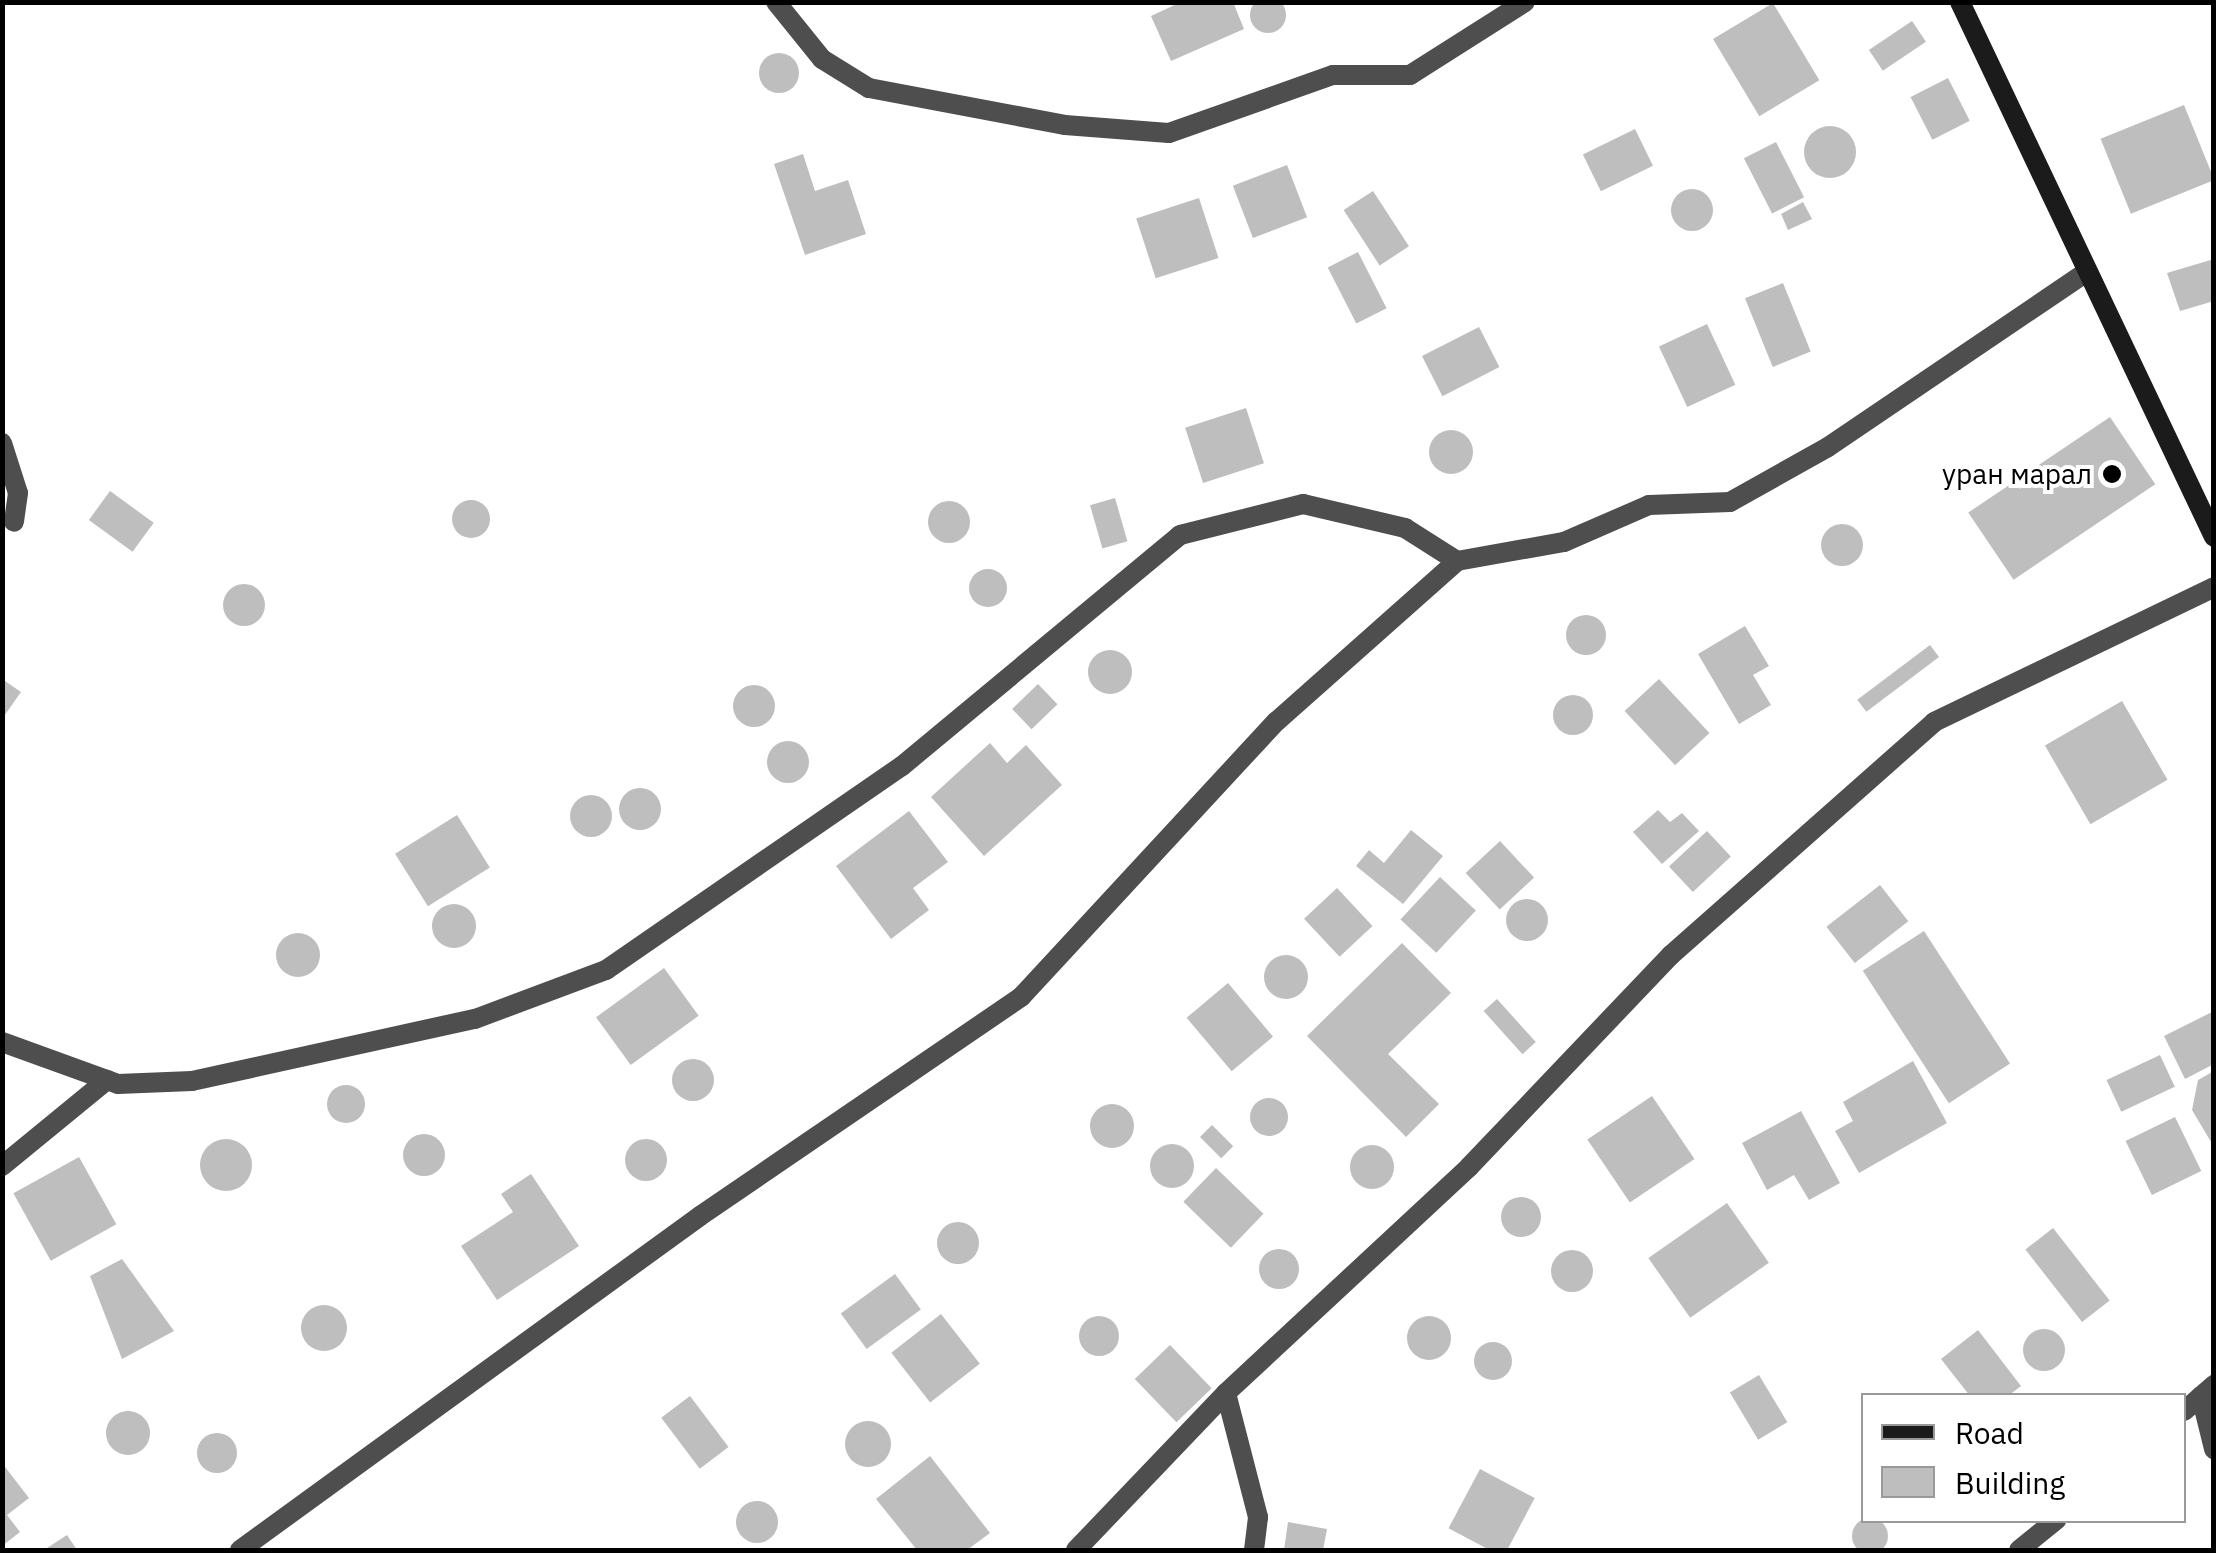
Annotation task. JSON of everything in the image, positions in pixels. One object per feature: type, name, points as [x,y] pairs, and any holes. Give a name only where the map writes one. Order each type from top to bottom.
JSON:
[{"type":"main road","points":[[1960,2],[2082,275],[2214,537]]},
{"type":"street","points":[[776,2],[822,59],[869,88],[1066,124],[1169,133],[1333,75],[1410,75],[1525,2]]},
{"type":"street","points":[[240,1550],[684,1227],[1020,997],[1277,721],[1457,561],[1564,542],[1649,505],[1730,502],[1828,447],[2082,275]]},
{"type":"street","points":[[2,443],[18,493],[14,522]]},
{"type":"street","points":[[2,1042],[107,1080],[192,1081],[474,1020],[606,970],[902,766],[1180,534],[1304,504],[1406,528],[1457,561]]},
{"type":"street","points":[[1076,1550],[1226,1393],[1469,1167],[1671,955],[1934,722],[2214,587]]},
{"type":"street","points":[[2,1166],[107,1080]]},
{"type":"street","points":[[2186,1409],[2207,1390]]},
{"type":"street","points":[[2207,1390],[2214,1448]]},
{"type":"street","points":[[1226,1393],[1258,1516],[1254,1550]]},
{"type":"street","points":[[2019,1550],[2052,1523]]},
{"type":"building","points":[[1275,-1],[1286,15],[1281,28],[1268,33],[1255,28],[1250,15],[1255,2]]},
{"type":"building","points":[[1181,2],[1233,2],[1244,29],[1171,61],[1151,16]]},
{"type":"building","points":[[1773,3],[1819,80],[1759,116],[1713,39]]},
{"type":"building","points":[[1912,21],[1926,42],[1883,71],[1869,50]]},
{"type":"building","points":[[779,53],[793,59],[799,73],[793,87],[779,93],[765,87],[759,73],[765,59]]},
{"type":"building","points":[[1948,78],[1970,121],[1932,140],[1911,97]]},
{"type":"building","points":[[2184,105],[2214,180],[2131,214],[2101,139]]},
{"type":"building","points":[[1830,126],[1848,134],[1856,152],[1848,170],[1830,178],[1812,170],[1804,152],[1812,134]]},
{"type":"building","points":[[1635,129],[1653,166],[1601,191],[1583,154]]},
{"type":"building","points":[[1776,142],[1804,197],[1772,214],[1744,158]]},
{"type":"building","points":[[803,154],[815,191],[848,180],[866,234],[805,255],[774,164]]},
{"type":"building","points":[[1287,165],[1307,217],[1253,238],[1233,186]]},
{"type":"building","points":[[1692,189],[1707,195],[1713,210],[1707,225],[1692,231],[1677,225],[1671,210],[1677,195]]},
{"type":"building","points":[[1373,191],[1409,246],[1380,265],[1344,210]]},
{"type":"building","points":[[1199,198],[1218,258],[1156,278],[1136,218]]},
{"type":"building","points":[[1803,202],[1812,219],[1788,230],[1781,214]]},
{"type":"building","points":[[1358,252],[1387,308],[1356,324],[1328,267]]},
{"type":"building","points":[[2214,259],[2214,301],[2180,311],[2167,273]]},
{"type":"building","points":[[1783,283],[1811,352],[1773,367],[1745,298]]},
{"type":"building","points":[[1707,324],[1735,385],[1687,407],[1659,346]]},
{"type":"building","points":[[1479,327],[1499,367],[1442,396],[1422,356]]},
{"type":"building","points":[[1246,408],[1264,463],[1203,483],[1185,428]]},
{"type":"building","points":[[2110,417],[2155,484],[2014,580],[1968,513]]},
{"type":"building","points":[[1451,430],[1466,437],[1473,452],[1466,467],[1451,474],[1436,467],[1429,452],[1436,437]]},
{"type":"building","points":[[110,491],[154,523],[133,552],[89,520]]},
{"type":"building","points":[[1115,498],[1127,541],[1102,548],[1090,505]]},
{"type":"building","points":[[471,500],[485,505],[490,519],[485,533],[471,538],[457,533],[452,519],[457,505]]},
{"type":"building","points":[[949,501],[964,507],[970,522],[964,537],[949,543],[934,537],[928,522],[934,507]]},
{"type":"building","points":[[1842,524],[1857,530],[1863,545],[1857,560],[1842,566],[1827,560],[1821,545],[1827,530]]},
{"type":"building","points":[[988,569],[1002,574],[1007,588],[1002,602],[988,607],[974,602],[969,588],[974,574]]},
{"type":"building","points":[[244,584],[259,590],[265,605],[259,620],[244,626],[229,620],[223,605],[229,590]]},
{"type":"building","points":[[1586,615],[1600,621],[1606,635],[1600,649],[1586,655],[1572,649],[1566,635],[1572,621]]},
{"type":"building","points":[[1745,626],[1769,666],[1753,675],[1771,705],[1739,724],[1698,654]]},
{"type":"building","points":[[1930,645],[1939,657],[1866,712],[1857,700]]},
{"type":"building","points":[[1110,650],[1126,656],[1132,672],[1126,688],[1110,694],[1094,688],[1088,672],[1094,656]]},
{"type":"building","points":[[2,679],[21,692],[2,719]]},
{"type":"building","points":[[1659,679],[1709,733],[1675,765],[1625,711]]},
{"type":"building","points":[[1038,684],[1057,704],[1032,729],[1012,709]]},
{"type":"building","points":[[754,685],[769,691],[775,706],[769,721],[754,727],[739,721],[733,706],[739,691]]},
{"type":"building","points":[[1573,695],[1587,701],[1593,715],[1587,729],[1573,735],[1559,729],[1553,715],[1559,701]]},
{"type":"building","points":[[2122,701],[2168,780],[2090,824],[2045,746]]},
{"type":"building","points":[[788,741],[803,747],[809,762],[803,777],[788,783],[773,777],[767,762],[773,747]]},
{"type":"building","points":[[990,743],[1007,763],[1026,745],[1062,785],[984,856],[931,797]]},
{"type":"building","points":[[640,788],[655,794],[661,809],[655,824],[640,830],[625,824],[619,809],[625,794]]},
{"type":"building","points":[[591,795],[606,801],[612,816],[606,831],[591,837],[576,831],[570,816],[576,801]]},
{"type":"building","points":[[1658,810],[1670,822],[1682,813],[1699,831],[1662,864],[1633,832]]},
{"type":"building","points":[[909,811],[948,862],[913,888],[929,910],[891,939],[836,866]]},
{"type":"building","points":[[457,815],[490,868],[428,906],[395,854]]},
{"type":"building","points":[[1411,830],[1443,856],[1403,904],[1356,866],[1369,850],[1384,863]]},
{"type":"building","points":[[1707,831],[1731,857],[1693,892],[1669,866]]},
{"type":"building","points":[[1500,841],[1534,878],[1500,910],[1466,873]]},
{"type":"building","points":[[1440,877],[1476,910],[1436,953],[1400,919]]},
{"type":"building","points":[[1880,885],[1908,921],[1855,963],[1826,927]]},
{"type":"building","points":[[1337,888],[1372,926],[1340,957],[1304,919]]},
{"type":"building","points":[[1527,899],[1542,905],[1548,920],[1542,935],[1527,941],[1512,935],[1506,920],[1512,905]]},
{"type":"building","points":[[454,904],[470,910],[476,926],[470,942],[454,948],[438,942],[432,926],[438,910]]},
{"type":"building","points":[[1924,931],[2010,1064],[1949,1103],[1863,971]]},
{"type":"building","points":[[298,933],[313,940],[320,955],[313,970],[298,977],[283,970],[276,955],[283,940]]},
{"type":"building","points":[[1402,943],[1451,993],[1388,1054],[1439,1104],[1406,1137],[1307,1036]]},
{"type":"building","points":[[1286,955],[1302,961],[1308,977],[1302,993],[1286,999],[1270,993],[1264,977],[1270,961]]},
{"type":"building","points":[[664,968],[699,1016],[631,1065],[596,1017]]},
{"type":"building","points":[[1228,983],[1273,1037],[1232,1071],[1187,1018]]},
{"type":"building","points":[[1497,999],[1536,1042],[1522,1054],[1484,1011]]},
{"type":"building","points":[[2214,1011],[2214,1064],[2185,1079],[2164,1036]]},
{"type":"building","points":[[2160,1055],[2175,1087],[2121,1112],[2107,1080]]},
{"type":"building","points":[[693,1059],[708,1065],[714,1080],[708,1095],[693,1101],[678,1095],[672,1080],[678,1065]]},
{"type":"building","points":[[1913,1061],[1947,1123],[1859,1173],[1835,1131],[1853,1121],[1843,1102]]},
{"type":"building","points":[[2214,1071],[2214,1147],[2192,1110],[2198,1080]]},
{"type":"building","points":[[346,1085],[359,1091],[365,1104],[359,1117],[346,1123],[333,1117],[327,1104],[333,1091]]},
{"type":"building","points":[[1652,1096],[1694,1159],[1630,1203],[1587,1140]]},
{"type":"building","points":[[1269,1098],[1282,1104],[1288,1117],[1282,1130],[1269,1136],[1256,1130],[1250,1117],[1256,1104]]},
{"type":"building","points":[[1112,1104],[1127,1111],[1134,1126],[1127,1141],[1112,1148],[1097,1141],[1090,1126],[1097,1111]]},
{"type":"building","points":[[1801,1111],[1840,1183],[1809,1200],[1794,1175],[1767,1190],[1742,1143]]},
{"type":"building","points":[[2175,1117],[2201,1171],[2152,1195],[2126,1141]]},
{"type":"building","points":[[1212,1125],[1233,1146],[1221,1158],[1200,1137]]},
{"type":"building","points":[[424,1134],[439,1140],[445,1155],[439,1170],[424,1176],[409,1170],[403,1155],[409,1140]]},
{"type":"building","points":[[226,1139],[244,1147],[252,1165],[244,1183],[226,1191],[208,1183],[200,1165],[208,1147]]},
{"type":"building","points":[[646,1139],[661,1145],[667,1160],[661,1175],[646,1181],[631,1175],[625,1160],[631,1145]]},
{"type":"building","points":[[1172,1144],[1187,1151],[1194,1166],[1187,1181],[1172,1188],[1157,1181],[1150,1166],[1157,1151]]},
{"type":"building","points":[[1372,1145],[1388,1151],[1394,1167],[1388,1183],[1372,1189],[1356,1183],[1350,1167],[1356,1151]]},
{"type":"building","points":[[79,1157],[116,1224],[51,1261],[13,1193]]},
{"type":"building","points":[[1216,1168],[1263,1214],[1231,1248],[1183,1202]]},
{"type":"building","points":[[531,1174],[579,1246],[497,1300],[461,1246],[513,1212],[501,1194]]},
{"type":"building","points":[[1521,1197],[1535,1203],[1541,1217],[1535,1231],[1521,1237],[1507,1231],[1501,1217],[1507,1203]]},
{"type":"building","points":[[1727,1203],[1769,1263],[1690,1318],[1648,1258]]},
{"type":"building","points":[[958,1222],[973,1228],[979,1243],[973,1258],[958,1264],[943,1258],[937,1243],[943,1228]]},
{"type":"building","points":[[2053,1228],[2110,1300],[2082,1322],[2025,1250]]},
{"type":"building","points":[[1279,1249],[1293,1255],[1299,1269],[1293,1283],[1279,1289],[1265,1283],[1259,1269],[1265,1255]]},
{"type":"building","points":[[1572,1250],[1587,1256],[1593,1271],[1587,1286],[1572,1292],[1557,1286],[1551,1271],[1557,1256]]},
{"type":"building","points":[[122,1259],[174,1331],[122,1359],[90,1276]]},
{"type":"building","points":[[895,1274],[921,1310],[867,1349],[841,1313]]},
{"type":"building","points":[[324,1305],[340,1312],[347,1328],[340,1344],[324,1351],[308,1344],[301,1328],[308,1312]]},
{"type":"building","points":[[941,1314],[980,1364],[930,1402],[891,1353]]},
{"type":"building","points":[[1099,1316],[1113,1322],[1119,1336],[1113,1350],[1099,1356],[1085,1350],[1079,1336],[1085,1322]]},
{"type":"building","points":[[1429,1316],[1445,1322],[1451,1338],[1445,1354],[1429,1360],[1413,1354],[1407,1338],[1413,1322]]},
{"type":"building","points":[[2044,1329],[2059,1335],[2065,1350],[2059,1365],[2044,1371],[2029,1365],[2023,1350],[2029,1335]]},
{"type":"building","points":[[1978,1330],[2021,1386],[2012,1393],[1968,1393],[1941,1359]]},
{"type":"building","points":[[1493,1342],[1506,1348],[1512,1361],[1506,1374],[1493,1380],[1480,1374],[1474,1361],[1480,1348]]},
{"type":"building","points":[[1170,1345],[1212,1388],[1176,1422],[1135,1379]]},
{"type":"building","points":[[1759,1375],[1787,1422],[1758,1440],[1730,1393]]},
{"type":"building","points":[[690,1396],[729,1447],[700,1469],[661,1418]]},
{"type":"building","points":[[128,1411],[144,1417],[150,1433],[144,1449],[128,1455],[112,1449],[106,1433],[112,1417]]},
{"type":"building","points":[[868,1421],[884,1428],[891,1444],[884,1460],[868,1467],[852,1460],[845,1444],[852,1428]]},
{"type":"building","points":[[217,1433],[231,1439],[237,1453],[231,1467],[217,1473],[203,1467],[197,1453],[203,1439]]},
{"type":"building","points":[[930,1456],[990,1533],[967,1550],[917,1550],[876,1499]]},
{"type":"building","points":[[2,1463],[29,1498],[7,1515],[20,1532],[2,1546]]},
{"type":"building","points":[[1480,1469],[1535,1498],[1507,1550],[1490,1550],[1449,1528]]},
{"type":"building","points":[[757,1501],[772,1507],[778,1522],[772,1537],[757,1543],[742,1537],[736,1522],[742,1507]]},
{"type":"building","points":[[1861,1520],[1883,1523],[1887,1543],[1877,1553],[1863,1553],[1853,1543],[1853,1529]]},
{"type":"building","points":[[1288,1522],[1327,1529],[1323,1550],[1284,1550]]},
{"type":"building","points":[[67,1535],[77,1550],[44,1550]]},
{"type":"place","name":"уран марал","points":[[2112,474]]}]
